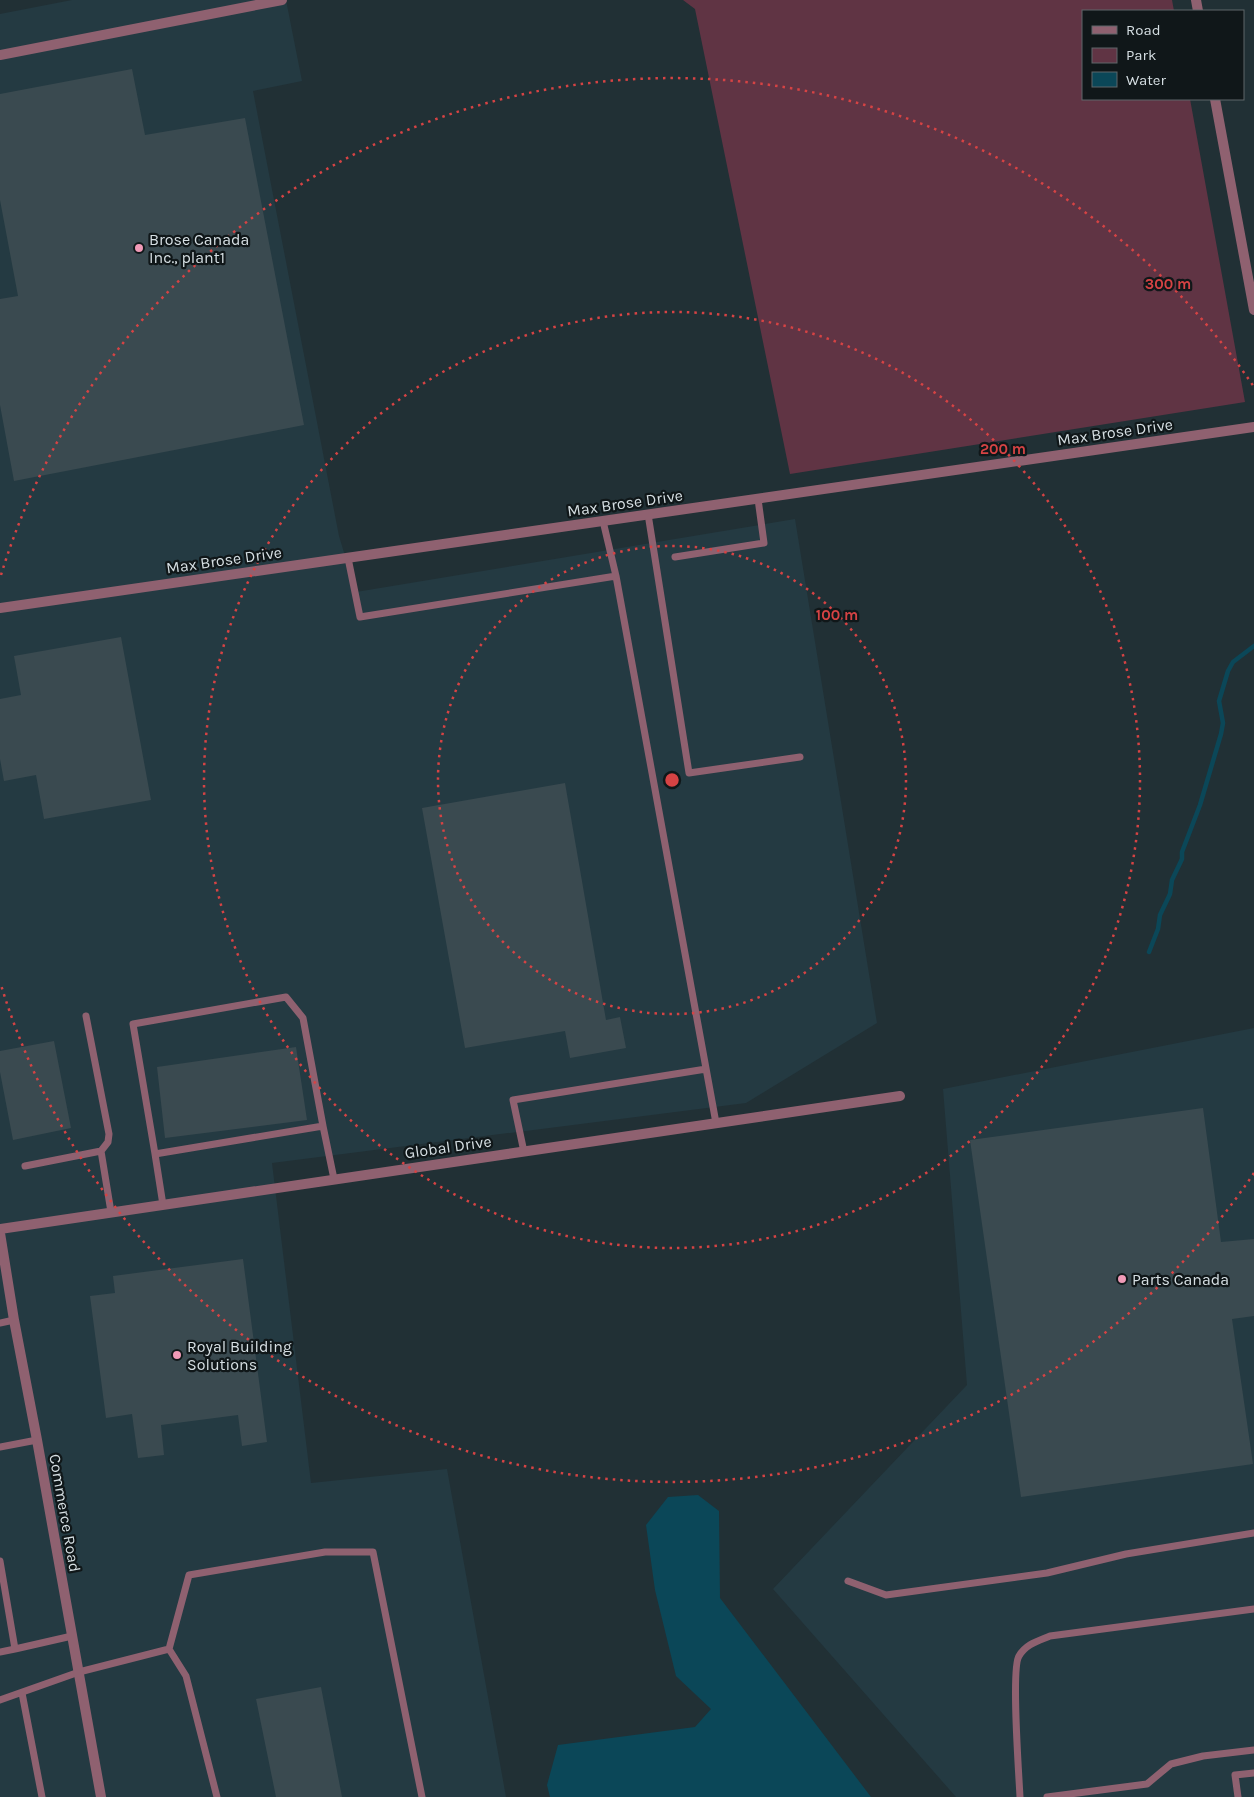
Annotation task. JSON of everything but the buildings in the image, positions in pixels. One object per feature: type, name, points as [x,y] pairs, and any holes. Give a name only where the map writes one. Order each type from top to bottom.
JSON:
[{"type":"street","points":[[0,55],[282,0]]},
{"type":"street","points":[[1214,100],[1254,310]]},
{"type":"street","name":"Max Brose Drive","points":[[0,608],[1254,427]]},
{"type":"street","name":"Global Drive","points":[[0,1228],[900,1096]]},
{"type":"street","name":"Commerce Road","points":[[0,1234],[101,1797]]},
{"type":"lane","points":[[675,557],[764,543],[758,499]]},
{"type":"lane","points":[[648,514],[689,773],[800,757]]},
{"type":"lane","points":[[603,521],[616,576],[716,1123]]},
{"type":"lane","points":[[348,558],[360,618],[616,576]]},
{"type":"lane","points":[[163,1205],[133,1024],[286,997],[303,1018],[334,1179]]},
{"type":"lane","points":[[25,1166],[100,1151],[108,1142],[86,1016]]},
{"type":"lane","points":[[524,1152],[512,1100],[706,1070]]},
{"type":"lane","points":[[155,1154],[323,1126]]},
{"type":"lane","points":[[100,1151],[111,1212]]},
{"type":"lane","points":[[0,1324],[14,1320]]},
{"type":"lane","points":[[0,1447],[37,1440]]},
{"type":"lane","points":[[848,1581],[886,1594],[1047,1574],[1126,1554],[1254,1534]]},
{"type":"lane","points":[[217,1797],[186,1676],[169,1649],[189,1575],[325,1552],[373,1552],[422,1797]]},
{"type":"lane","points":[[0,1561],[4,1605],[16,1649]]},
{"type":"lane","points":[[1020,1797],[1015,1687],[1017,1658],[1029,1645],[1050,1636],[1254,1609]]},
{"type":"lane","points":[[0,1652],[72,1636]]},
{"type":"lane","points":[[0,1700],[79,1672],[169,1649]]},
{"type":"lane","points":[[22,1693],[42,1797]]},
{"type":"lane","points":[[1047,1797],[1147,1784],[1171,1764],[1203,1756],[1254,1750]]},
{"type":"lane","points":[[1238,1797],[1235,1775],[1254,1773]]},
{"type":"shaded area","points":[[72,0],[286,0],[302,81],[253,91],[339,536],[356,592],[795,519],[877,1023],[746,1103],[272,1163],[311,1483],[447,1469],[506,1797],[0,1797],[0,14]]},
{"type":"shaded area","points":[[1254,1028],[1254,1797],[956,1797],[773,1589],[967,1385],[943,1089]]},
{"type":"green space","points":[[683,0],[1172,0],[1174,10],[1082,10],[1082,100],[1190,100],[1245,402],[790,474],[695,9]]},
{"type":"water","points":[[698,1495],[719,1511],[720,1598],[871,1797],[550,1797],[547,1785],[558,1745],[695,1727],[711,1709],[676,1676],[655,1590],[646,1525],[668,1497]]},
{"type":"waterway","points":[[1149,952],[1158,929],[1160,915],[1170,894],[1172,880],[1182,859],[1182,852],[1200,805],[1221,734],[1223,723],[1219,701],[1228,671],[1233,662],[1254,646]]},
{"type":"place","name":"Brose Canada Inc., plant1","points":[[139,248]]},
{"type":"place","name":"Parts Canada","points":[[1122,1279]]},
{"type":"place","name":"Royal Building Solutions","points":[[177,1355]]}]
